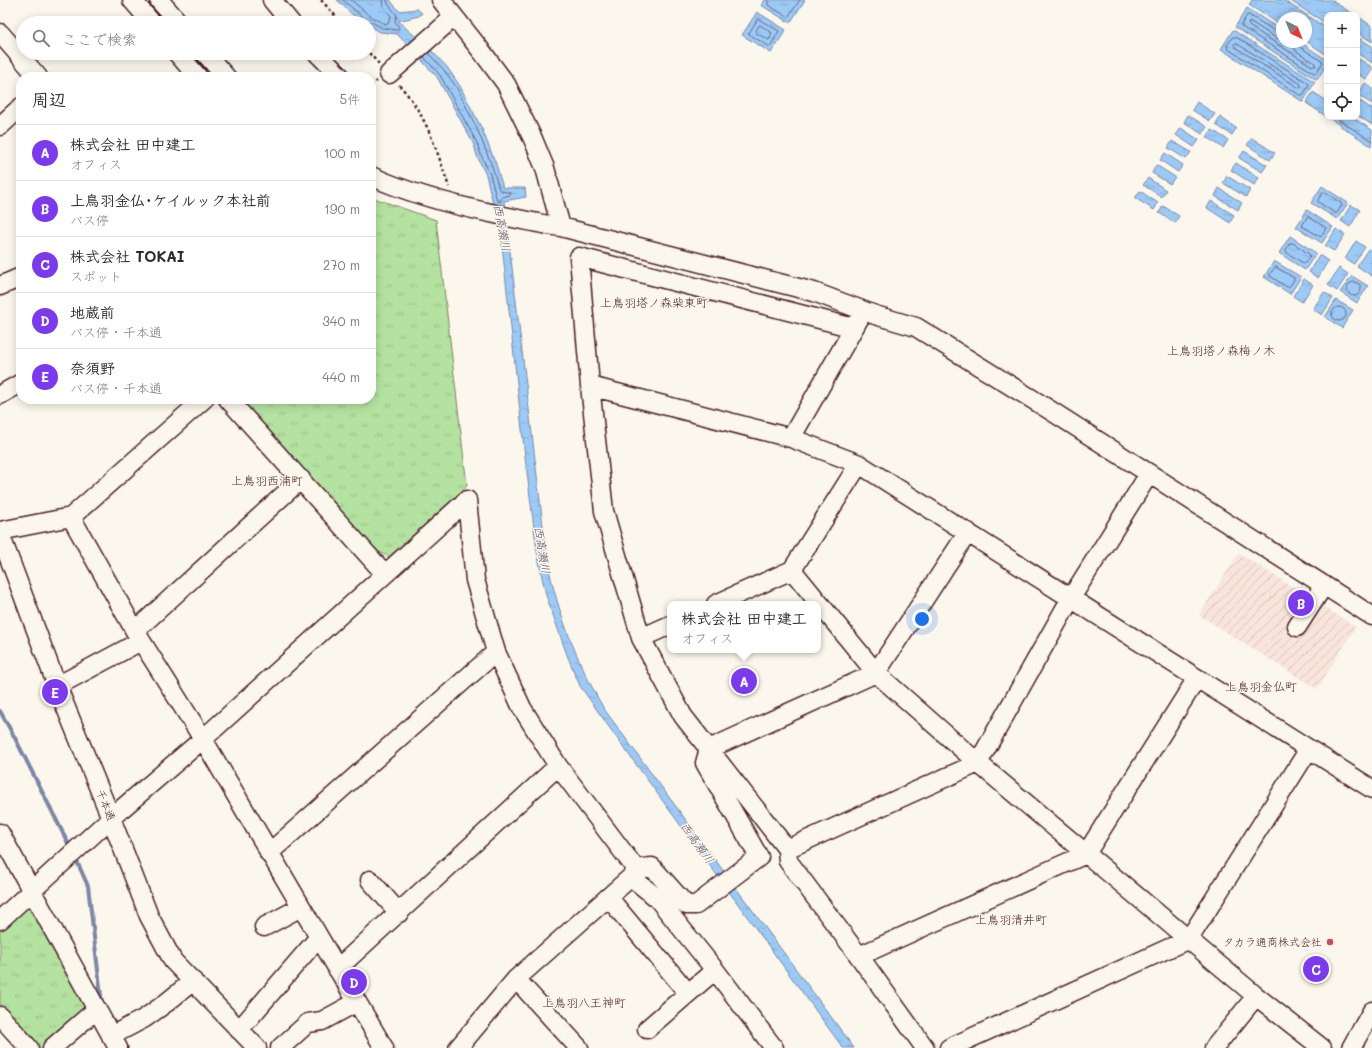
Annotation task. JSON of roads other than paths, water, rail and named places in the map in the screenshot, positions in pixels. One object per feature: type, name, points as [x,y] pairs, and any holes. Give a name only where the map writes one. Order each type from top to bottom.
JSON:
[{"type":"street","points":[[132,0],[146,16]]},
{"type":"street","points":[[159,0],[173,16]]},
{"type":"street","points":[[272,0],[285,16]]},
{"type":"street","points":[[441,0],[451,20],[506,84],[533,139],[545,168],[561,227]]},
{"type":"street","points":[[389,74],[451,20]]},
{"type":"street","points":[[0,33],[16,52]]},
{"type":"street","points":[[23,60],[34,72]]},
{"type":"street","points":[[183,60],[194,72]]},
{"type":"street","points":[[211,60],[222,72]]},
{"type":"street","points":[[324,60],[336,72]]},
{"type":"street","points":[[0,126],[16,112]]},
{"type":"street","points":[[376,178],[390,185],[457,205],[561,227],[814,292],[864,311],[916,327],[1372,616]]},
{"type":"street","points":[[854,328],[580,257],[590,386],[604,511],[641,638],[683,716],[787,849],[788,862],[859,956],[925,1048]]},
{"type":"street","points":[[0,286],[16,279]]},
{"type":"street","points":[[790,438],[864,311]]},
{"type":"street","points":[[0,395],[16,386]]},
{"type":"street","points":[[590,386],[790,438],[859,464],[1372,789]]},
{"type":"street","points":[[0,532],[71,517],[198,404]]},
{"type":"street","points":[[233,404],[385,574]]},
{"type":"street","points":[[723,601],[792,570],[859,464]]},
{"type":"street","points":[[787,849],[978,763],[1071,598],[1149,474]]},
{"type":"street","points":[[57,686],[138,636],[301,479]]},
{"type":"street","points":[[0,920],[111,818],[203,738],[466,500],[475,580],[496,652],[522,708],[558,766],[634,873],[716,970],[774,1048]]},
{"type":"street","points":[[71,517],[138,636],[203,738],[384,1048]]},
{"type":"street","name":"千本通","points":[[0,532],[57,686],[149,916],[173,960],[257,1048]]},
{"type":"street","points":[[458,1048],[516,979],[634,873],[652,867],[686,905],[696,905],[759,857],[705,763],[709,749],[876,673],[968,532]]},
{"type":"street","points":[[792,570],[817,601]]},
{"type":"street","points":[[1297,627],[1324,585]]},
{"type":"street","points":[[821,606],[876,673],[978,763],[1086,854],[1256,996],[1322,1048]]},
{"type":"street","points":[[641,638],[667,626]]},
{"type":"street","points":[[269,852],[496,652]]},
{"type":"street","points":[[859,956],[1086,854],[1197,678]]},
{"type":"street","points":[[949,1048],[1189,940],[1309,749]]},
{"type":"street","points":[[337,969],[558,766]]},
{"type":"street","points":[[0,833],[115,1042],[193,981]]},
{"type":"street","points":[[370,880],[399,913]]},
{"type":"street","points":[[608,897],[688,993]]},
{"type":"street","points":[[264,927],[301,907]]},
{"type":"street","points":[[239,1030],[319,937]]},
{"type":"street","points":[[647,1029],[716,970]]},
{"type":"street","points":[[516,979],[579,1048]]},
{"type":"street","points":[[1214,1048],[1256,996]]},
{"type":"street","points":[[280,1048],[308,1023],[322,1022],[357,1002]]},
{"type":"street","points":[[52,1048],[96,1009]]},
{"type":"street","points":[[1351,1048],[1372,1011]]},
{"type":"street","points":[[0,1016],[29,1048]]},
{"type":"water","name":"西高瀬川","points":[[337,0],[390,0],[399,11],[417,9],[422,13],[419,16],[398,21],[431,50],[447,67],[460,86],[482,129],[496,164],[503,188],[525,188],[526,197],[504,201],[547,559],[556,598],[569,636],[585,673],[604,709],[854,1048],[843,1048],[580,686],[567,655],[546,595],[537,551],[525,457],[501,236],[486,175],[477,156],[474,145],[437,77],[397,34],[380,32],[376,29],[376,16],[354,16]]},
{"type":"water","points":[[765,0],[805,0],[790,23],[761,5]]},
{"type":"water","points":[[1252,0],[1283,0],[1302,12],[1276,12],[1276,22],[1249,5]]},
{"type":"water","points":[[1289,0],[1331,0],[1350,12],[1324,12],[1324,22],[1312,15],[1312,12],[1308,12]]},
{"type":"water","points":[[1247,8],[1276,27],[1276,48],[1309,48],[1324,58],[1324,69],[1317,80],[1235,27]]},
{"type":"water","points":[[757,12],[786,30],[771,53],[742,35]]},
{"type":"water","points":[[1312,18],[1324,26],[1324,53],[1312,45]]},
{"type":"water","points":[[1360,18],[1372,26],[1372,42],[1360,34]]},
{"type":"water","points":[[1233,30],[1315,82],[1303,102],[1221,49]]},
{"type":"water","points":[[1360,39],[1372,46],[1372,63],[1360,55]]},
{"type":"water","points":[[1360,60],[1372,67],[1372,70],[1366,79],[1360,76]]},
{"type":"water","points":[[1365,83],[1372,88],[1372,104],[1360,96],[1360,92]]},
{"type":"water","points":[[1313,92],[1324,99],[1324,115],[1306,103]]},
{"type":"water","points":[[1360,101],[1372,109],[1372,125],[1360,117]]},
{"type":"water","points":[[1197,102],[1215,114],[1210,121],[1192,110]]},
{"type":"water","points":[[1188,115],[1207,127],[1202,134],[1184,122]]},
{"type":"water","points":[[1220,117],[1236,128],[1232,135],[1216,125]]},
{"type":"water","points":[[1332,120],[1340,120],[1338,124]]},
{"type":"water","points":[[1342,120],[1357,120],[1372,130],[1371,146],[1339,125]]},
{"type":"water","points":[[1181,128],[1199,140],[1194,147],[1176,135]]},
{"type":"water","points":[[1212,130],[1228,140],[1223,148],[1207,137]]},
{"type":"water","points":[[1252,138],[1275,153],[1270,160],[1247,145]]},
{"type":"water","points":[[1172,141],[1191,152],[1186,159],[1168,148]]},
{"type":"water","points":[[1244,151],[1267,165],[1262,172],[1239,158]]},
{"type":"water","points":[[1165,153],[1183,165],[1178,172],[1160,160]]},
{"type":"water","points":[[1236,163],[1259,178],[1254,185],[1231,170]]},
{"type":"water","points":[[1156,165],[1175,177],[1170,184],[1152,173]]},
{"type":"water","points":[[1227,176],[1250,190],[1246,197],[1223,183]]},
{"type":"water","points":[[1148,178],[1166,190],[1162,197],[1143,185]]},
{"type":"water","points":[[1322,186],[1348,203],[1337,219],[1311,203]]},
{"type":"water","points":[[1219,188],[1242,203],[1238,210],[1215,196]]},
{"type":"water","points":[[1140,191],[1158,203],[1154,210],[1135,198]]},
{"type":"water","points":[[1211,201],[1234,215],[1230,223],[1207,208]]},
{"type":"water","points":[[1351,205],[1360,210],[1350,227],[1341,221]]},
{"type":"water","points":[[1163,206],[1179,216],[1175,223],[1159,213]]},
{"type":"water","points":[[1307,210],[1333,227],[1322,243],[1296,227]]},
{"type":"water","points":[[1336,229],[1345,235],[1334,251],[1325,246]]},
{"type":"water","points":[[1290,236],[1316,253],[1305,270],[1279,253]]},
{"type":"water","points":[[1356,241],[1365,247],[1354,264],[1345,259]]},
{"type":"water","points":[[1368,249],[1372,252],[1372,276],[1357,266]]},
{"type":"water","points":[[1319,255],[1328,261],[1318,278],[1309,272]]},
{"type":"water","points":[[1274,261],[1301,277],[1290,294],[1264,277]]},
{"type":"water","points":[[1339,268],[1348,274],[1337,291],[1328,285]]},
{"type":"water","points":[[1352,276],[1368,286],[1357,303],[1340,292]]},
{"type":"water","points":[[1304,279],[1313,285],[1302,302],[1293,296]]},
{"type":"water","points":[[1324,292],[1333,298],[1322,315],[1313,309]]},
{"type":"water","points":[[1336,300],[1353,310],[1342,328],[1325,317]]},
{"type":"waterway","points":[[0,711],[71,849]]},
{"type":"waterway","points":[[75,857],[88,886],[102,1004]]},
{"type":"place","name":"上鳥羽金仏･ケイルック本社前","points":[[1301,603]]},
{"type":"place","name":"株式会社 田中建工","points":[[744,681]]},
{"type":"place","name":"奈須野","points":[[55,692]]},
{"type":"place","name":"タカラ通商株式会社","points":[[1330,942]]},
{"type":"place","name":"株式会社 TOKAI","points":[[1316,969]]},
{"type":"place","name":"地蔵前","points":[[354,982]]},
{"type":"district","name":"上鳥羽塔ノ森柴東町","points":[[654,303]]},
{"type":"district","name":"上鳥羽塔ノ森梅ノ木","points":[[1221,351]]},
{"type":"district","name":"上鳥羽西浦町","points":[[267,481]]},
{"type":"district","name":"上鳥羽金仏町","points":[[1261,687]]},
{"type":"district","name":"上鳥羽清井町","points":[[1011,920]]},
{"type":"district","name":"上鳥羽八王神町","points":[[584,1003]]}]
